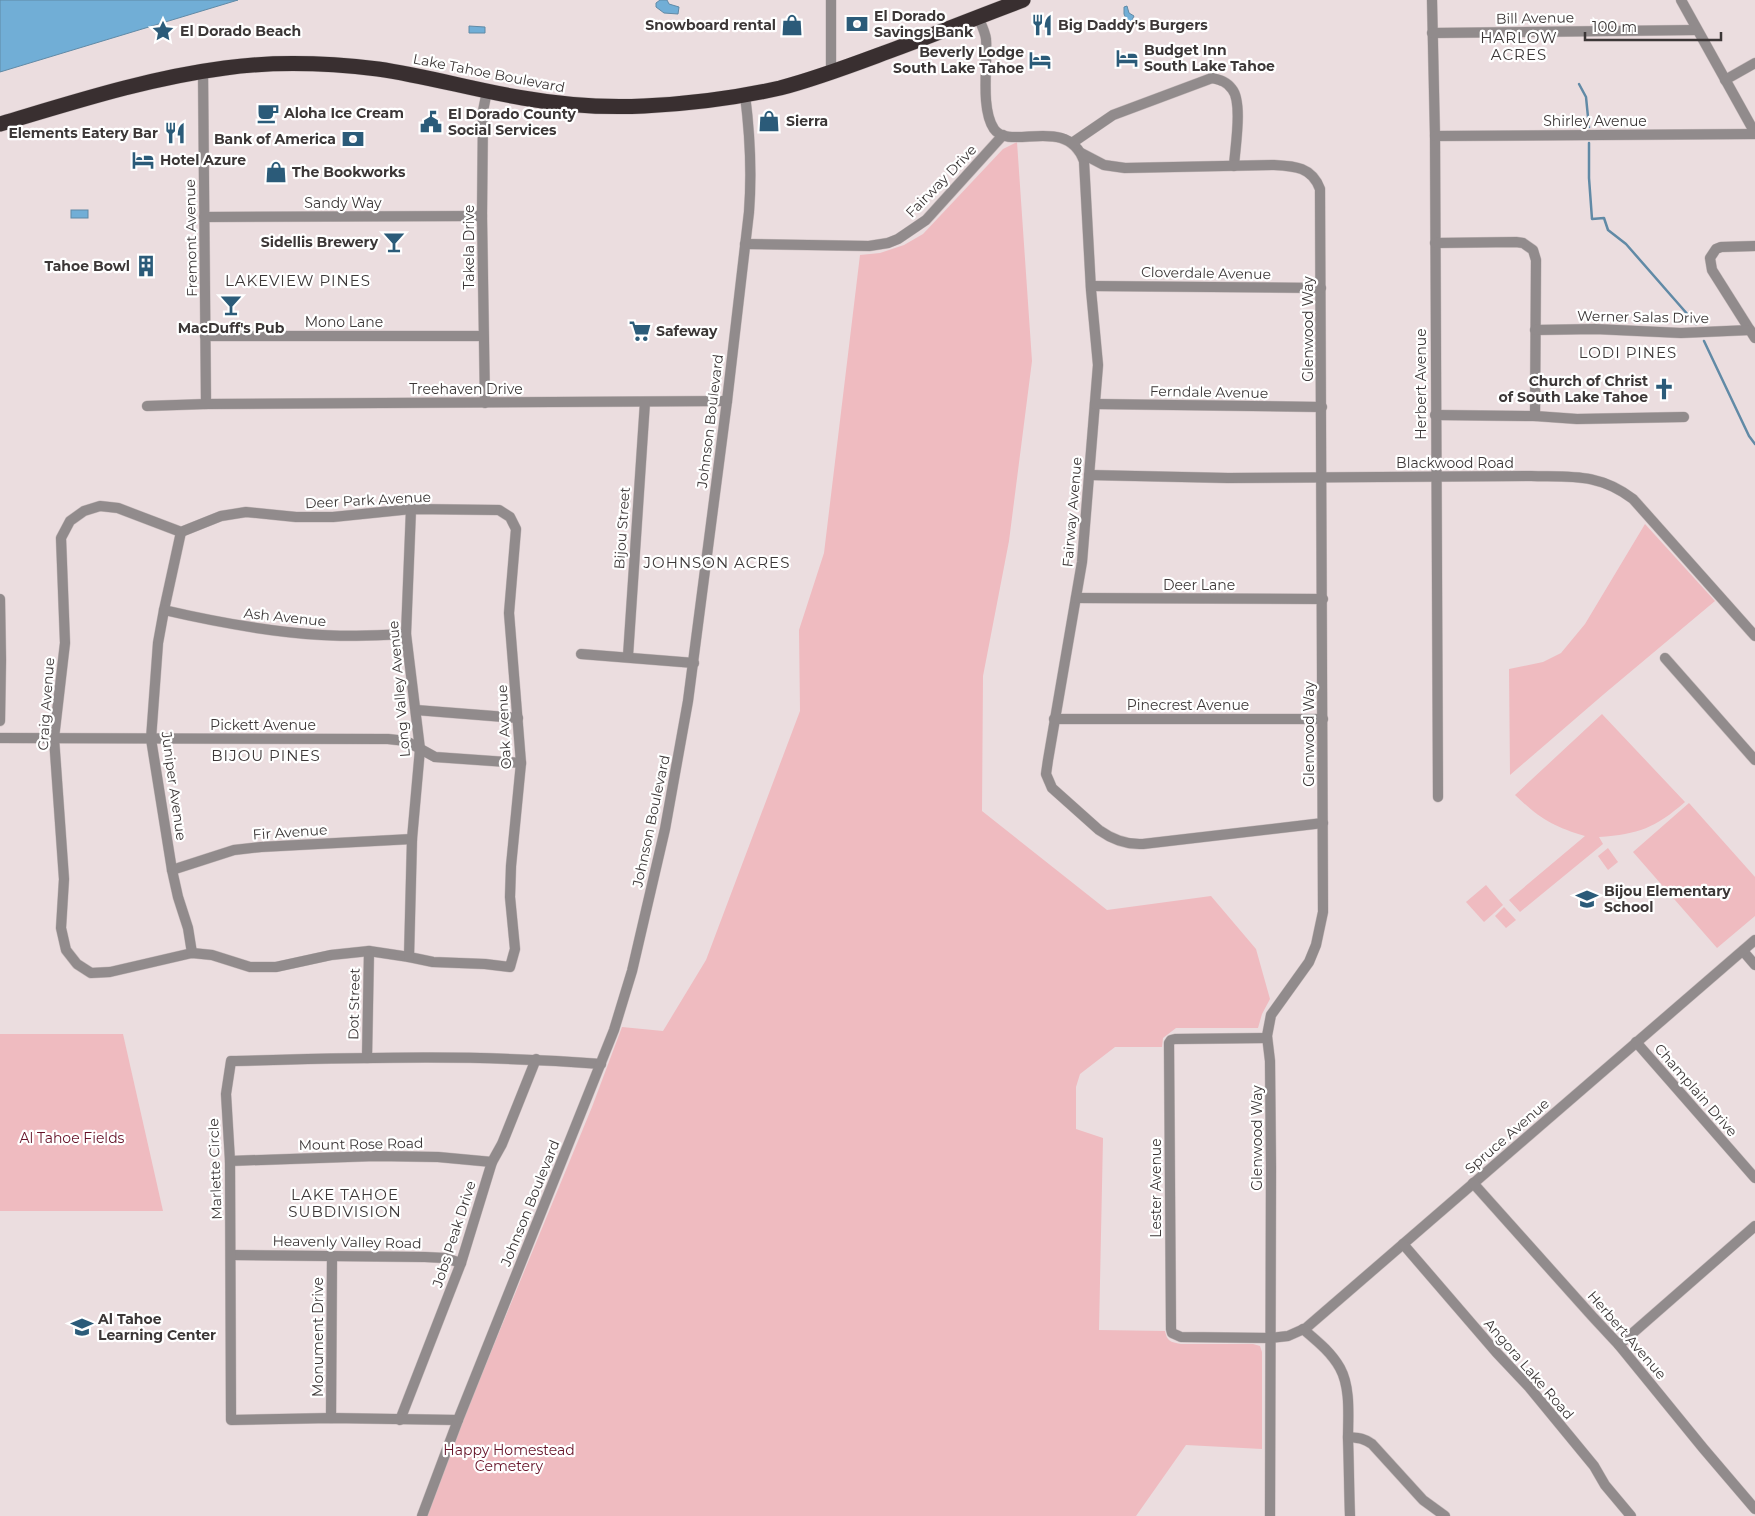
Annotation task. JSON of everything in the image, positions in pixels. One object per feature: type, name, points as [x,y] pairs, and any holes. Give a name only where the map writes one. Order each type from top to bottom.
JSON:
[{"type":"highway","name":"Lake Tahoe Boulevard","points":[[0,124],[117,90],[203,71],[267,64],[333,65],[400,73],[555,104],[616,107],[686,103],[779,88],[831,72],[1023,0]]},
{"type":"street","points":[[831,0],[831,72]]},
{"type":"street","name":"Herbert Avenue","points":[[1432,0],[1435,136],[1435,476],[1438,797]]},
{"type":"street","points":[[1681,0],[1755,133]]},
{"type":"street","points":[[978,17],[986,38],[986,96],[989,117],[994,129],[1003,135],[1059,137],[1072,143],[1081,153]]},
{"type":"street","name":"Bill Avenue","points":[[1432,33],[1697,30]]},
{"type":"street","points":[[1725,80],[1755,62]]},
{"type":"street","name":"Fremont Avenue","points":[[203,71],[206,404]]},
{"type":"street","points":[[1072,143],[1113,115],[1212,78],[1224,81],[1234,90],[1238,110],[1234,166]]},
{"type":"street","name":"Takela Drive","points":[[485,403],[482,216],[483,111],[487,91]]},
{"type":"street","name":"Johnson Boulevard","points":[[422,1516],[458,1420],[614,1030],[634,962],[665,829],[694,662],[751,190],[745,94]]},
{"type":"street","name":"Shirley Avenue","points":[[1435,136],[1755,133]]},
{"type":"street","name":"Fairway Drive","points":[[745,244],[869,246],[888,243],[898,239],[926,220],[1003,135]]},
{"type":"street","name":"Glenwood Way","points":[[1081,153],[1104,165],[1114,167],[1288,166],[1311,173],[1317,180],[1320,189],[1323,912],[1316,945],[1308,962],[1271,1015],[1267,1038],[1270,1081],[1270,1516]]},
{"type":"street","name":"Fairway Avenue","points":[[1081,153],[1084,161],[1091,286],[1098,349],[1082,562],[1054,719],[1046,774],[1048,781],[1052,788],[1092,824],[1114,839],[1124,843],[1142,844],[1323,823]]},
{"type":"street","name":"Sandy Way","points":[[204,217],[482,216]]},
{"type":"street","points":[[1435,242],[1516,242],[1523,243],[1533,250],[1536,260],[1534,416]]},
{"type":"street","points":[[1752,334],[1712,270],[1710,258],[1716,249],[1721,247],[1755,246]]},
{"type":"street","name":"Cloverdale Avenue","points":[[1091,286],[1321,288]]},
{"type":"street","name":"Werner Salas Drive","points":[[1535,330],[1595,329],[1752,334]]},
{"type":"street","name":"Mono Lane","points":[[205,336],[483,336]]},
{"type":"street","name":"Treehaven Drive","points":[[148,406],[727,401]]},
{"type":"street","name":"Bijou Street","points":[[628,656],[645,402]]},
{"type":"street","name":"Ferndale Avenue","points":[[1095,404],[1322,407]]},
{"type":"street","points":[[1435,415],[1534,416],[1577,419],[1684,417]]},
{"type":"street","name":"Blackwood Road","points":[[1089,475],[1228,478],[1435,476],[1587,478],[1611,485],[1634,499],[1755,636]]},
{"type":"street","name":"Craig Avenue","points":[[182,532],[118,508],[100,506],[84,511],[70,521],[62,538],[64,643],[54,738],[64,879],[61,928],[66,950],[77,964],[91,973],[110,972],[192,953]]},
{"type":"street","name":"Deer Park Avenue","points":[[182,532],[221,516],[246,512],[296,517],[333,517],[410,509],[499,510],[510,517]]},
{"type":"street","name":"Long Valley Avenue","points":[[409,957],[412,839],[420,749],[406,634],[410,509]]},
{"type":"street","name":"Oak Avenue","points":[[409,957],[433,962],[510,967],[515,949],[510,897],[511,866],[521,763],[509,613],[516,529],[510,517]]},
{"type":"street","name":"Juniper Avenue","points":[[182,532],[158,643],[151,739],[172,870],[188,928],[192,953]]},
{"type":"street","name":"Deer Lane","points":[[1076,598],[1323,599]]},
{"type":"street","points":[[0,599],[2,660],[0,721]]},
{"type":"street","name":"Ash Avenue","points":[[164,610],[216,622],[278,632],[324,636],[406,634]]},
{"type":"street","points":[[581,654],[694,662]]},
{"type":"street","points":[[1665,658],[1755,760]]},
{"type":"street","points":[[416,710],[518,718]]},
{"type":"street","name":"Pinecrest Avenue","points":[[1054,719],[1323,719]]},
{"type":"street","name":"Pickett Avenue","points":[[0,738],[388,739],[406,741],[435,757],[521,763]]},
{"type":"street","name":"Fir Avenue","points":[[172,870],[234,850],[412,839]]},
{"type":"street","name":"Spruce Avenue","points":[[1175,1336],[1187,1338],[1270,1338],[1288,1336],[1303,1329],[1755,940]]},
{"type":"street","points":[[192,953],[212,955],[250,967],[276,967],[330,956],[369,951],[409,957]]},
{"type":"street","name":"Dot Street","points":[[367,1058],[369,951]]},
{"type":"street","points":[[1743,951],[1755,965]]},
{"type":"street","name":"Lester Avenue","points":[[1175,1336],[1171,1329],[1169,1048],[1171,1040],[1267,1038]]},
{"type":"street","name":"Champlain Drive","points":[[1636,1042],[1755,1178]]},
{"type":"street","name":"Marlette Circle","points":[[458,1420],[331,1418],[232,1420],[230,1161],[226,1094],[232,1061],[367,1058],[536,1059],[601,1064]]},
{"type":"street","name":"Jobs Peak Drive","points":[[400,1420],[461,1263],[492,1162],[502,1144],[536,1059]]},
{"type":"street","name":"Mount Rose Road","points":[[230,1161],[376,1156],[438,1157],[492,1162]]},
{"type":"street","name":"Herbert Avenue","points":[[1473,1183],[1619,1344],[1755,1509]]},
{"type":"street","points":[[1619,1344],[1755,1226]]},
{"type":"street","name":"Angora Lake Road","points":[[1403,1244],[1496,1352],[1529,1387],[1594,1466],[1605,1485],[1631,1516]]},
{"type":"street","name":"Heavenly Valley Road","points":[[231,1254],[425,1256],[445,1258],[461,1263]]},
{"type":"street","name":"Monument Drive","points":[[331,1418],[332,1256]]},
{"type":"street","points":[[1303,1329],[1324,1347],[1340,1368],[1344,1379],[1347,1392],[1350,1516]]},
{"type":"street","points":[[1348,1437],[1367,1439],[1423,1500],[1445,1516]]},
{"type":"green space","name":"Happy Homestead Cemetery","points":[[1017,142],[1032,361],[1009,541],[983,676],[982,811],[1107,910],[1211,896],[1256,949],[1270,999],[1262,1014],[1258,1028],[1176,1028],[1163,1038],[1162,1047],[1115,1047],[1080,1074],[1076,1087],[1076,1129],[1103,1138],[1099,1330],[1165,1331],[1170,1340],[1181,1344],[1253,1344],[1260,1346],[1262,1352],[1262,1449],[1186,1445],[1136,1516],[426,1516],[446,1461],[592,1107],[622,1027],[663,1031],[706,960],[800,711],[799,630],[824,553],[860,255],[880,253],[904,245],[923,234],[1003,149]]},
{"type":"green space","points":[[1645,524],[1715,601],[1510,775],[1509,669],[1543,662],[1561,653],[1585,624]]},
{"type":"green space","points":[[1602,714],[1685,802],[1665,818],[1646,828],[1625,834],[1599,837],[1603,844],[1520,912],[1509,900],[1585,836],[1547,821],[1515,795]]},
{"type":"green space","points":[[1689,803],[1755,877],[1755,916],[1717,948],[1633,852]]},
{"type":"green space","points":[[1608,848],[1618,862],[1608,870],[1598,856]]},
{"type":"green space","points":[[1486,885],[1503,905],[1484,922],[1466,902]]},
{"type":"green space","points":[[1504,907],[1516,920],[1506,928],[1495,916]]},
{"type":"green space","name":"Al Tahoe Fields","points":[[0,1034],[123,1034],[163,1211],[0,1211]]},
{"type":"water","points":[[0,0],[238,0],[0,72]]},
{"type":"water","points":[[660,0],[667,0],[669,4],[679,7],[678,14],[664,13],[656,7],[656,3]]},
{"type":"water","points":[[1127,6],[1129,13],[1134,16],[1131,22],[1127,21],[1124,14],[1124,7]]},
{"type":"water","points":[[469,26],[485,27],[485,33],[469,33]]},
{"type":"water","points":[[71,210],[88,210],[88,218],[71,218]]},
{"type":"waterway","points":[[1579,84],[1586,97],[1589,127]]},
{"type":"waterway","points":[[1589,143],[1592,219],[1604,218],[1608,230],[1626,244],[1696,324]]},
{"type":"waterway","points":[[1704,341],[1749,436],[1755,444]]},
{"type":"place","name":"El Dorado Savings Bank","points":[[857,24]]},
{"type":"place","name":"Snowboard rental","points":[[792,25]]},
{"type":"place","name":"Big Daddy's Burgers","points":[[1042,25]]},
{"type":"place","name":"El Dorado Beach","points":[[163,31]]},
{"type":"place","name":"Budget Inn South Lake Tahoe","points":[[1127,58]]},
{"type":"place","name":"Beverly Lodge South Lake Tahoe","points":[[1040,60]]},
{"type":"place","name":"Aloha Ice Cream","points":[[268,113]]},
{"type":"place","name":"Sierra","points":[[769,121]]},
{"type":"place","name":"El Dorado County Social Services","points":[[431,122]]},
{"type":"place","name":"Elements Eatery Bar","points":[[175,133]]},
{"type":"place","name":"Bank of America","points":[[353,139]]},
{"type":"place","name":"Hotel Azure","points":[[143,160]]},
{"type":"place","name":"The Bookworks","points":[[276,172]]},
{"type":"place","name":"Sidellis Brewery","points":[[394,242]]},
{"type":"place","name":"Tahoe Bowl","points":[[146,266]]},
{"type":"place","name":"MacDuff's Pub","points":[[231,305]]},
{"type":"place","name":"Safeway","points":[[640,331]]},
{"type":"place","name":"Church of Christ of South Lake Tahoe","points":[[1664,389]]},
{"type":"place","name":"Bijou Elementary School","points":[[1587,899]]},
{"type":"place","name":"Al Tahoe Learning Center","points":[[82,1327]]},
{"type":"district","name":"HARLOW ACRES","points":[[1519,46]]},
{"type":"district","name":"LAKEVIEW PINES","points":[[298,280]]},
{"type":"district","name":"LODI PINES","points":[[1628,352]]},
{"type":"district","name":"JOHNSON ACRES","points":[[717,562]]},
{"type":"district","name":"BIJOU PINES","points":[[266,755]]},
{"type":"district","name":"LAKE TAHOE SUBDIVISION","points":[[345,1202]]}]
